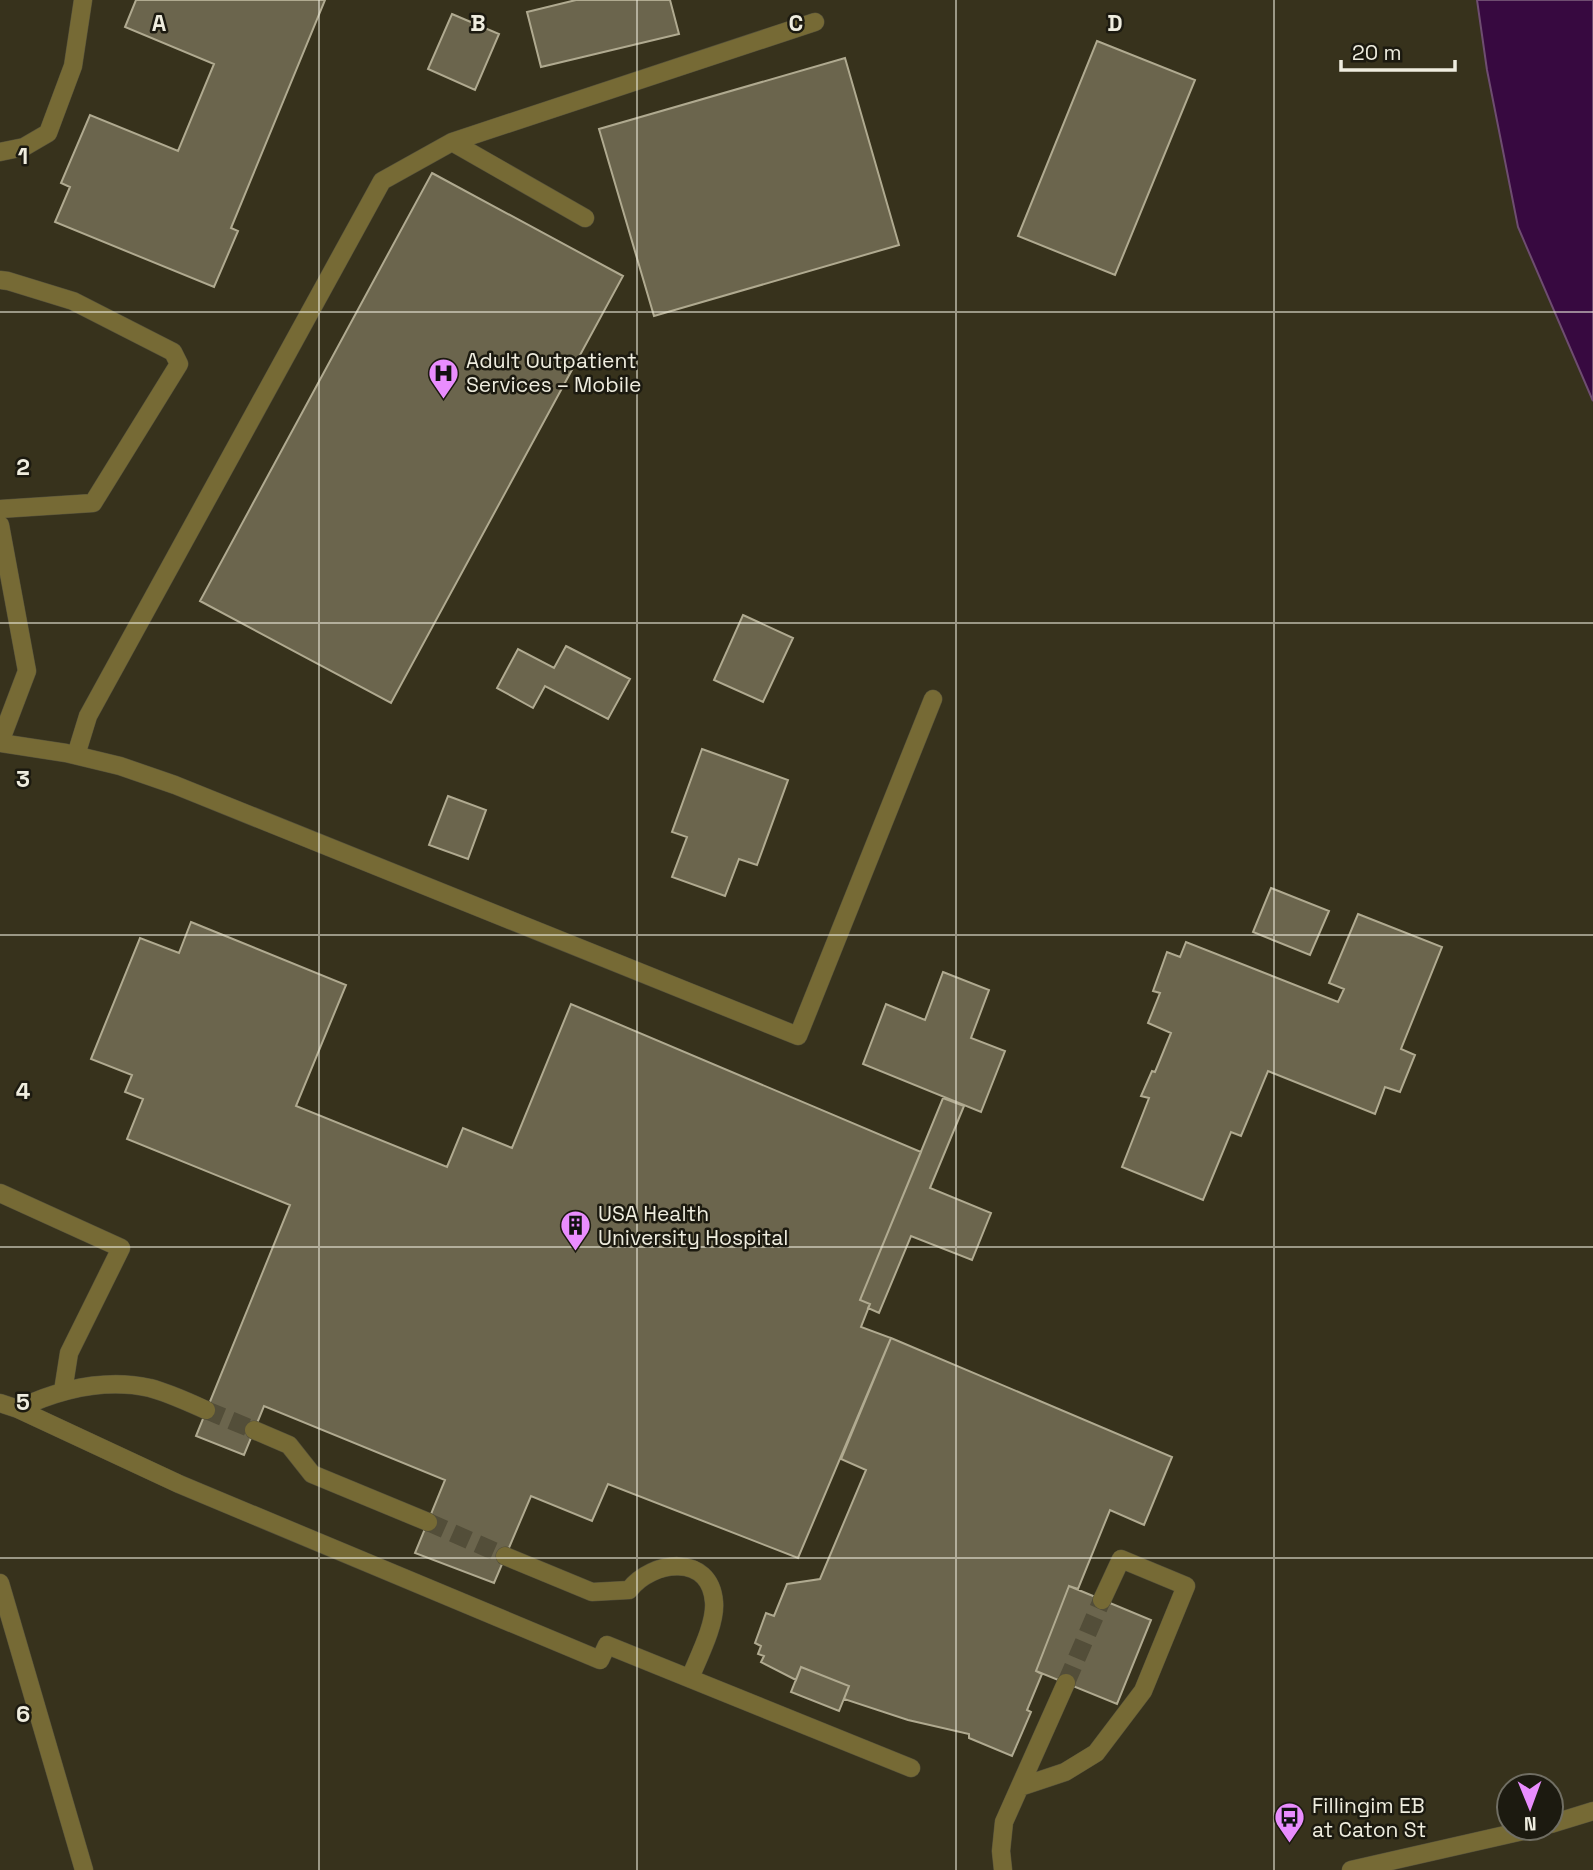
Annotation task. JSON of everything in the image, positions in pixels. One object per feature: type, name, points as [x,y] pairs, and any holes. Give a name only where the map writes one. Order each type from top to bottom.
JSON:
[{"type":"street","points":[[0,152],[23,147],[48,133],[74,66],[82,1]]},
{"type":"street","points":[[76,755],[88,716],[382,181],[452,142],[815,22]]},
{"type":"street","points":[[452,142],[585,218]]},
{"type":"street","points":[[0,280],[73,301],[173,352],[179,364],[93,503],[0,509]]},
{"type":"street","points":[[0,525],[27,671],[0,743],[76,755],[120,766],[175,785],[798,1036],[933,699]]},
{"type":"street","points":[[0,1193],[121,1248],[69,1353],[63,1391]]},
{"type":"street","points":[[18,1409],[46,1395],[72,1387],[104,1384],[164,1392],[206,1410]]},
{"type":"street","points":[[0,1403],[179,1484],[600,1660],[607,1645],[911,1768]]},
{"type":"street","points":[[254,1430],[289,1445],[312,1474],[428,1522]]},
{"type":"street","points":[[505,1556],[592,1592],[629,1590],[637,1579],[663,1566],[689,1567],[700,1574],[708,1581],[712,1590],[713,1615],[690,1678]]},
{"type":"street","points":[[1020,1787],[1065,1772],[1096,1753],[1143,1691],[1186,1586],[1121,1559],[1102,1600]]},
{"type":"street","points":[[0,1583],[85,1870]]},
{"type":"street","points":[[1003,1870],[1001,1852],[1004,1822],[1066,1683]]},
{"type":"street","points":[[1565,1820],[1593,1811]]},
{"type":"street","points":[[1351,1870],[1495,1837]]},
{"type":"shaded area","points":[[1477,0],[1593,0],[1593,401],[1518,227],[1487,70]]},
{"type":"building","points":[[136,0],[325,0],[231,228],[238,231],[214,287],[55,222],[70,187],[61,183],[90,115],[178,151],[214,64],[125,27]]},
{"type":"building","points":[[576,0],[670,0],[679,34],[541,67],[527,12]]},
{"type":"building","points":[[452,14],[499,34],[475,90],[428,69]]},
{"type":"building","points":[[1097,41],[1195,80],[1115,275],[1018,236]]},
{"type":"building","points":[[845,58],[899,245],[654,316],[599,129]]},
{"type":"building","points":[[432,173],[623,276],[391,703],[200,601]]},
{"type":"building","points":[[743,615],[793,638],[763,702],[714,680]]},
{"type":"building","points":[[566,646],[630,679],[608,719],[545,686],[533,708],[497,688],[518,649],[554,668]]},
{"type":"building","points":[[702,749],[788,780],[757,865],[739,859],[725,896],[672,877],[687,837],[672,832]]},
{"type":"building","points":[[448,796],[486,810],[468,859],[429,845]]},
{"type":"building","points":[[1271,888],[1329,911],[1310,955],[1253,932]]},
{"type":"building","points":[[1358,914],[1442,947],[1401,1049],[1415,1055],[1400,1092],[1385,1087],[1375,1114],[1268,1071],[1241,1136],[1231,1132],[1203,1200],[1122,1167],[1149,1098],[1141,1096],[1152,1071],[1155,1072],[1171,1033],[1148,1023],[1160,993],[1153,991],[1167,952],[1180,957],[1186,942],[1338,1002],[1344,989],[1329,983]]},
{"type":"building","name":"USA Health University Hospital","points":[[191,922],[346,985],[296,1106],[447,1167],[463,1128],[512,1148],[571,1004],[921,1152],[860,1300],[870,1304],[861,1327],[891,1338],[798,1558],[608,1484],[592,1521],[531,1496],[494,1583],[415,1553],[445,1480],[264,1406],[244,1455],[196,1436],[290,1205],[127,1139],[143,1099],[125,1092],[132,1075],[91,1059],[140,938],[179,953]]},
{"type":"building","points":[[943,972],[989,990],[971,1038],[1005,1051],[981,1112],[863,1064],[886,1004],[925,1020]]},
{"type":"building","points":[[943,1098],[964,1106],[930,1188],[991,1213],[972,1260],[911,1236],[879,1313],[868,1308],[870,1304],[860,1300]]},
{"type":"building","points":[[891,1338],[1172,1457],[1144,1525],[1110,1510],[1078,1589],[1069,1586],[1036,1671],[1042,1674],[1027,1710],[1031,1712],[1012,1756],[969,1738],[969,1734],[908,1720],[844,1699],[849,1686],[801,1667],[796,1680],[761,1662],[764,1656],[758,1654],[761,1646],[755,1643],[766,1613],[774,1616],[787,1584],[820,1579],[866,1470],[841,1459]]},
{"type":"building","points":[[1069,1586],[1151,1620],[1117,1704],[1036,1671]]},
{"type":"building","points":[[801,1667],[849,1686],[839,1711],[791,1692]]},
{"type":"tunnel","points":[[206,1410],[254,1430]]},
{"type":"tunnel","points":[[428,1522],[505,1556]]},
{"type":"tunnel","points":[[1066,1683],[1102,1600]]},
{"type":"place","name":"Adult Outpatient Services – Mobile","points":[[443,400]]},
{"type":"place","name":"USA Health University Hospital","points":[[575,1253]]},
{"type":"place","name":"Fillingim EB at Caton St","points":[[1289,1845]]}]
